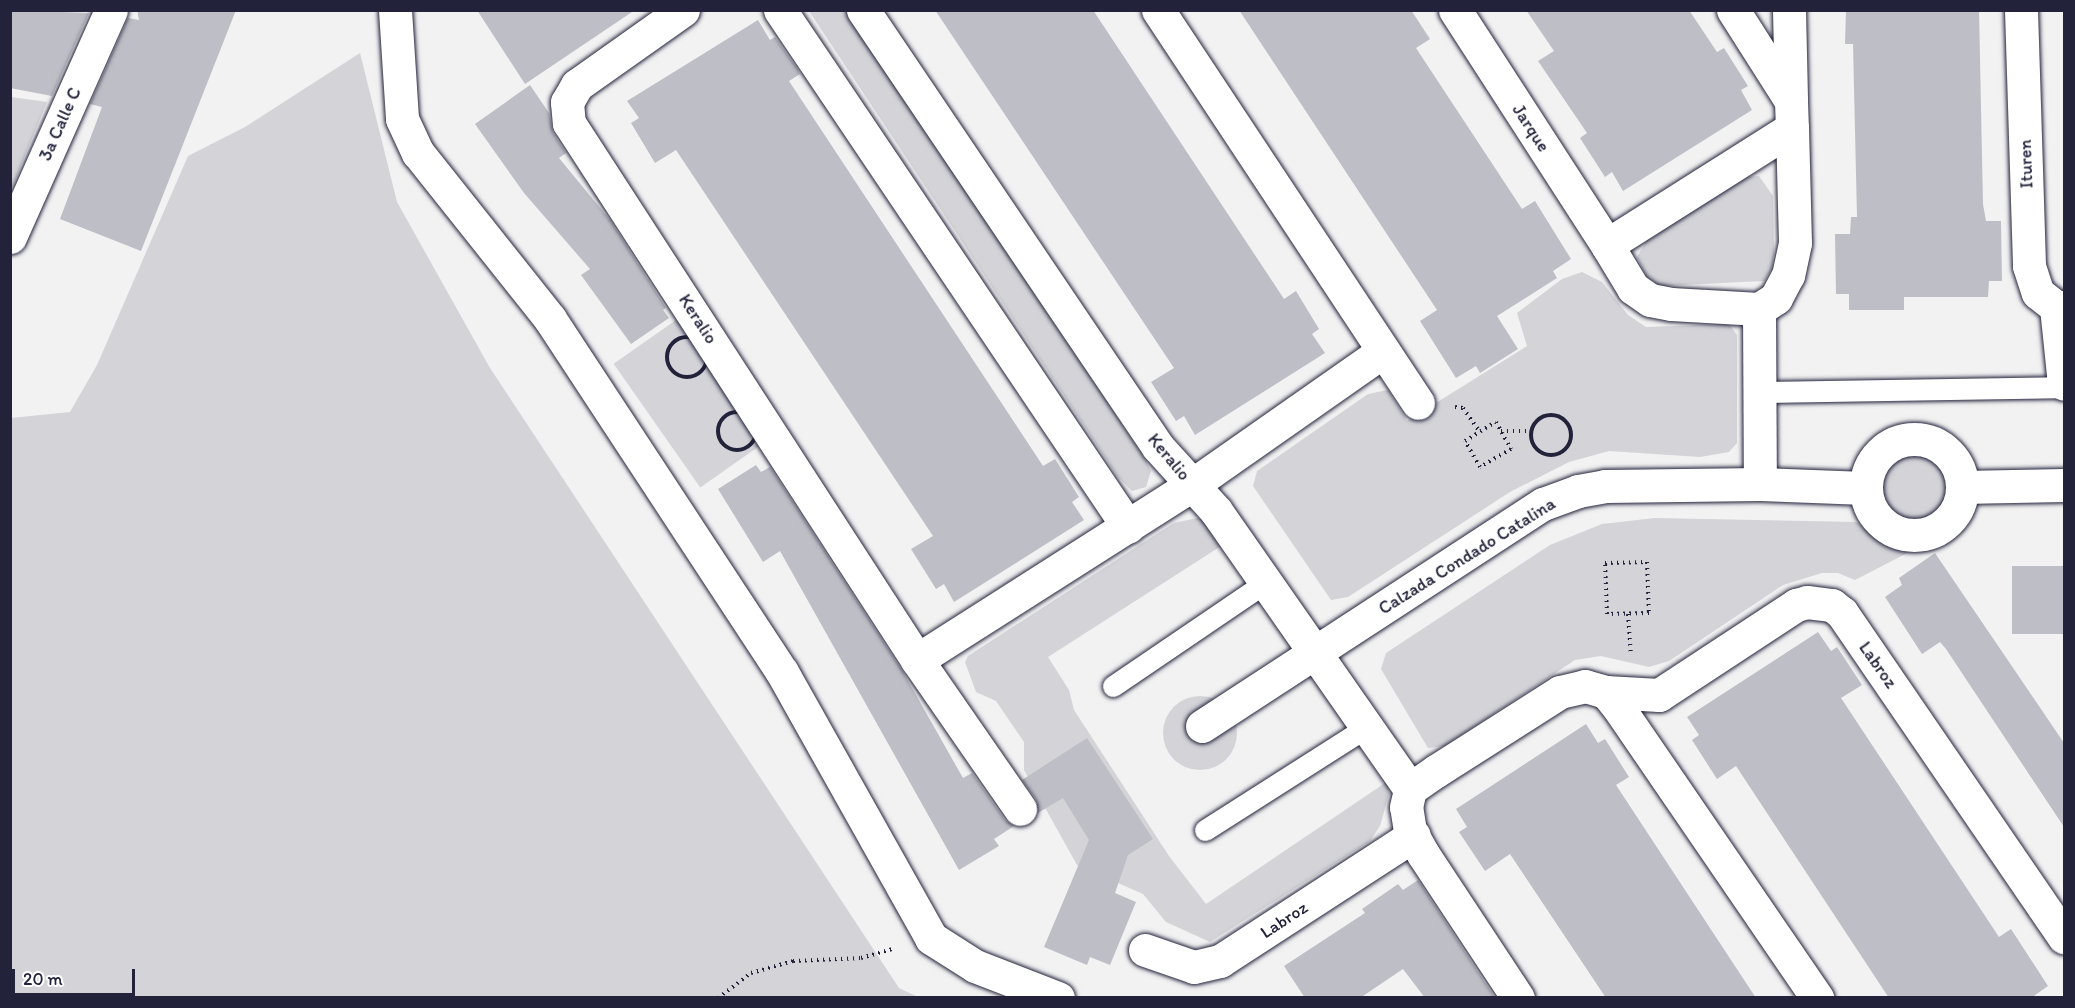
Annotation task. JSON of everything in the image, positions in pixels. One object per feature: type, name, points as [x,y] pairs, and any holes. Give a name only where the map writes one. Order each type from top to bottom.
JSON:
[{"type":"street","name":"3a Calle C","points":[[14,222],[111,10]]},
{"type":"street","points":[[395,10],[402,119],[418,153],[550,319],[776,662],[931,938],[975,966],[1058,998]]},
{"type":"street","name":"Keralio","points":[[683,10],[577,85],[567,102],[569,123],[917,660],[1020,809]]},
{"type":"street","points":[[780,10],[1128,527]]},
{"type":"street","name":"Keralio","points":[[863,10],[1158,447],[1216,511],[1316,652]]},
{"type":"street","points":[[1158,10],[1382,352],[1418,402]]},
{"type":"street","name":"Jarque","points":[[1455,10],[1633,288],[1650,300],[1759,309]]},
{"type":"street","points":[[1733,10],[1792,114]]},
{"type":"street","points":[[1760,484],[1759,309],[1783,287],[1793,251],[1789,10]]},
{"type":"street","name":"Ituren","points":[[2021,10],[2029,266],[2038,293],[2060,307],[2064,386]]},
{"type":"street","points":[[1607,245],[1792,114]]},
{"type":"street","name":"Keralio","points":[[917,660],[1192,485],[1382,352]]},
{"type":"street","points":[[1913,438],[1935,444],[1953,458],[1962,487],[1960,502],[1942,526],[1914,536],[1899,534],[1875,516],[1865,488],[1874,459],[1885,448],[1913,438]]},
{"type":"street","name":"Calzada Condado Catalina","points":[[1202,726],[1544,504],[1578,491],[1605,486],[1760,484],[1865,488]]},
{"type":"street","points":[[1962,487],[2064,485]]},
{"type":"street","name":"Labroz","points":[[1410,789],[1560,692],[1585,686],[1606,692],[1659,694],[1796,605],[1813,602],[1832,605],[1842,613],[2064,937]]},
{"type":"street","points":[[1316,652],[1410,789],[1407,822],[1518,998]]},
{"type":"street","points":[[1606,692],[1817,998]]},
{"type":"street","name":"Labroz","points":[[1145,950],[1194,967],[1220,961],[1414,835]]},
{"type":"lane","points":[[1760,392],[2064,386]]},
{"type":"lane","points":[[1113,686],[1266,582]]},
{"type":"lane","points":[[1205,831],[1368,726]]},
{"type":"path","points":[[1556,415],[1567,423],[1571,436],[1561,452],[1547,454],[1533,443],[1532,431],[1543,416],[1556,415]]},
{"type":"path","points":[[1496,422],[1501,431],[1511,449],[1480,467],[1465,441],[1496,422]]},
{"type":"path","points":[[1501,431],[1532,431]]},
{"type":"path","points":[[1647,562],[1649,613],[1607,615],[1605,563],[1647,562]]},
{"type":"path","points":[[718,998],[751,973],[793,961],[861,958],[931,938]]},
{"type":"shaded area","points":[[809,11],[846,11],[1144,457],[1151,471],[1146,487],[1132,491],[1118,477]]},
{"type":"shaded area","points":[[360,53],[397,202],[490,368],[899,988],[918,997],[11,997],[11,418],[70,412],[97,365],[188,156],[245,127]]},
{"type":"shaded area","points":[[10,97],[47,102],[11,190]]},
{"type":"shaded area","points":[[1759,176],[1773,196],[1774,254],[1772,268],[1764,281],[1661,286],[1646,276],[1637,257],[1647,240],[1746,177]]},
{"type":"shaded area","points":[[1582,272],[1602,282],[1628,315],[1646,327],[1729,324],[1737,335],[1737,443],[1729,452],[1700,457],[1609,451],[1569,462],[1510,492],[1348,597],[1331,600],[1253,486],[1257,471],[1368,394],[1388,390],[1407,421],[1527,346],[1517,313],[1562,279]]},
{"type":"shaded area","points":[[689,311],[776,435],[700,487],[614,364]]},
{"type":"shaded area","points":[[1914,450],[1928,453],[1940,461],[1948,473],[1951,487],[1948,501],[1940,513],[1928,521],[1914,524],[1900,521],[1888,513],[1880,501],[1877,487],[1880,473],[1888,461],[1900,453]]},
{"type":"shaded area","points":[[1197,518],[1215,521],[1232,539],[1048,657],[1069,690],[1074,710],[1169,856],[1206,904],[1388,781],[1389,794],[1380,826],[1370,841],[1210,942],[1166,922],[1143,894],[1077,865],[1024,770],[1024,742],[996,701],[976,692],[965,662],[968,656],[1174,523]]},
{"type":"shaded area","points":[[1655,518],[1856,522],[1896,546],[1915,549],[1855,580],[1838,573],[1822,573],[1783,585],[1669,661],[1649,667],[1601,656],[1575,660],[1445,746],[1428,748],[1381,669],[1386,653],[1550,545],[1602,524]]},
{"type":"shaded area","points":[[1200,696],[1214,699],[1226,707],[1234,719],[1237,733],[1234,747],[1226,759],[1214,767],[1200,770],[1186,767],[1174,759],[1166,747],[1163,733],[1166,719],[1174,707],[1186,699]]},
{"type":"building","points":[[10,10],[89,13],[52,96],[10,88]]},
{"type":"building","points":[[137,10],[236,10],[141,251],[60,219],[102,107],[90,104],[128,18],[139,20]]},
{"type":"building","points":[[477,10],[635,10],[525,84]]},
{"type":"building","points":[[935,10],[1093,10],[1284,299],[1296,291],[1319,329],[1312,334],[1325,353],[1195,435],[1184,416],[1176,421],[1151,382],[1174,368]]},
{"type":"building","points":[[1239,10],[1411,10],[1430,39],[1416,48],[1522,209],[1535,201],[1571,259],[1553,271],[1557,278],[1497,316],[1518,349],[1480,373],[1476,366],[1456,378],[1420,321],[1437,310]]},
{"type":"building","points":[[1526,10],[1689,10],[1717,52],[1724,48],[1748,86],[1741,90],[1752,110],[1623,191],[1612,172],[1605,177],[1580,138],[1587,133],[1538,61],[1554,51]]},
{"type":"building","points":[[1846,10],[1979,10],[1983,204],[1986,221],[2001,221],[2002,281],[1989,281],[1988,297],[1904,297],[1904,310],[1849,310],[1849,294],[1836,294],[1835,234],[1850,234],[1851,217],[1857,217],[1853,44],[1845,44]]},
{"type":"building","points":[[758,20],[770,40],[775,37],[798,70],[800,74],[789,81],[1043,466],[1055,459],[1079,497],[1072,502],[1084,520],[954,602],[944,584],[936,589],[911,549],[933,536],[676,150],[655,163],[631,123],[639,118],[627,101]]},
{"type":"building","points":[[530,85],[549,113],[553,133],[566,153],[559,158],[610,220],[666,308],[663,310],[669,318],[631,344],[581,275],[590,269],[524,193],[475,124]]},
{"type":"building","points":[[756,465],[761,472],[770,467],[903,672],[963,778],[972,773],[1005,820],[1014,826],[994,839],[999,846],[959,870],[780,551],[763,562],[718,489]]},
{"type":"building","points":[[1935,553],[2064,743],[2064,827],[1946,649],[1940,642],[1922,654],[1885,597],[1902,585],[1899,578]]},
{"type":"building","points":[[2012,566],[2064,566],[2064,634],[2012,634]]},
{"type":"building","points":[[1818,632],[1831,651],[1837,647],[1862,685],[1841,698],[1999,937],[2011,929],[2048,986],[2031,998],[1889,998],[1736,766],[1717,779],[1692,740],[1699,735],[1687,717]]},
{"type":"building","points":[[1586,724],[1598,743],[1605,739],[1629,777],[1616,785],[1756,998],[1606,998],[1510,854],[1485,871],[1459,832],[1467,827],[1456,809]]},
{"type":"building","points":[[1087,738],[1153,839],[1128,855],[1115,893],[1136,902],[1110,965],[1090,957],[1087,965],[1044,947],[1089,840],[1063,798],[1038,813],[1036,799],[1022,780]]},
{"type":"building","points":[[1418,880],[1495,998],[1425,998],[1403,969],[1360,998],[1305,998],[1284,966],[1365,913],[1362,909],[1398,884],[1403,890]]}]
